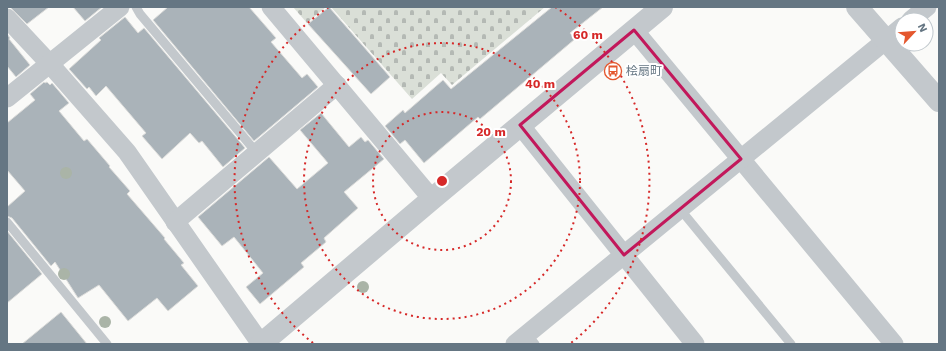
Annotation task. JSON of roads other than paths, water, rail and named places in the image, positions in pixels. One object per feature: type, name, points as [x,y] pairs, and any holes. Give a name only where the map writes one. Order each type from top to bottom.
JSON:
[{"type":"street","points":[[7,98],[120,7]]},
{"type":"street","points":[[271,7],[432,199]]},
{"type":"street","points":[[7,18],[49,63],[127,152],[261,344],[662,7]]},
{"type":"street","points":[[525,341],[680,208],[894,34],[857,7]]},
{"type":"street","points":[[634,30],[894,344]]},
{"type":"street","points":[[906,52],[939,101]]},
{"type":"street","points":[[175,222],[337,85]]},
{"type":"street","points":[[520,125],[695,344]]},
{"type":"lane","points":[[136,7],[140,14],[257,153]]},
{"type":"lane","points":[[680,208],[791,344]]},
{"type":"lane","points":[[7,222],[107,344]]},
{"type":"place","name":"桧扇町","points":[[613,71]]}]
